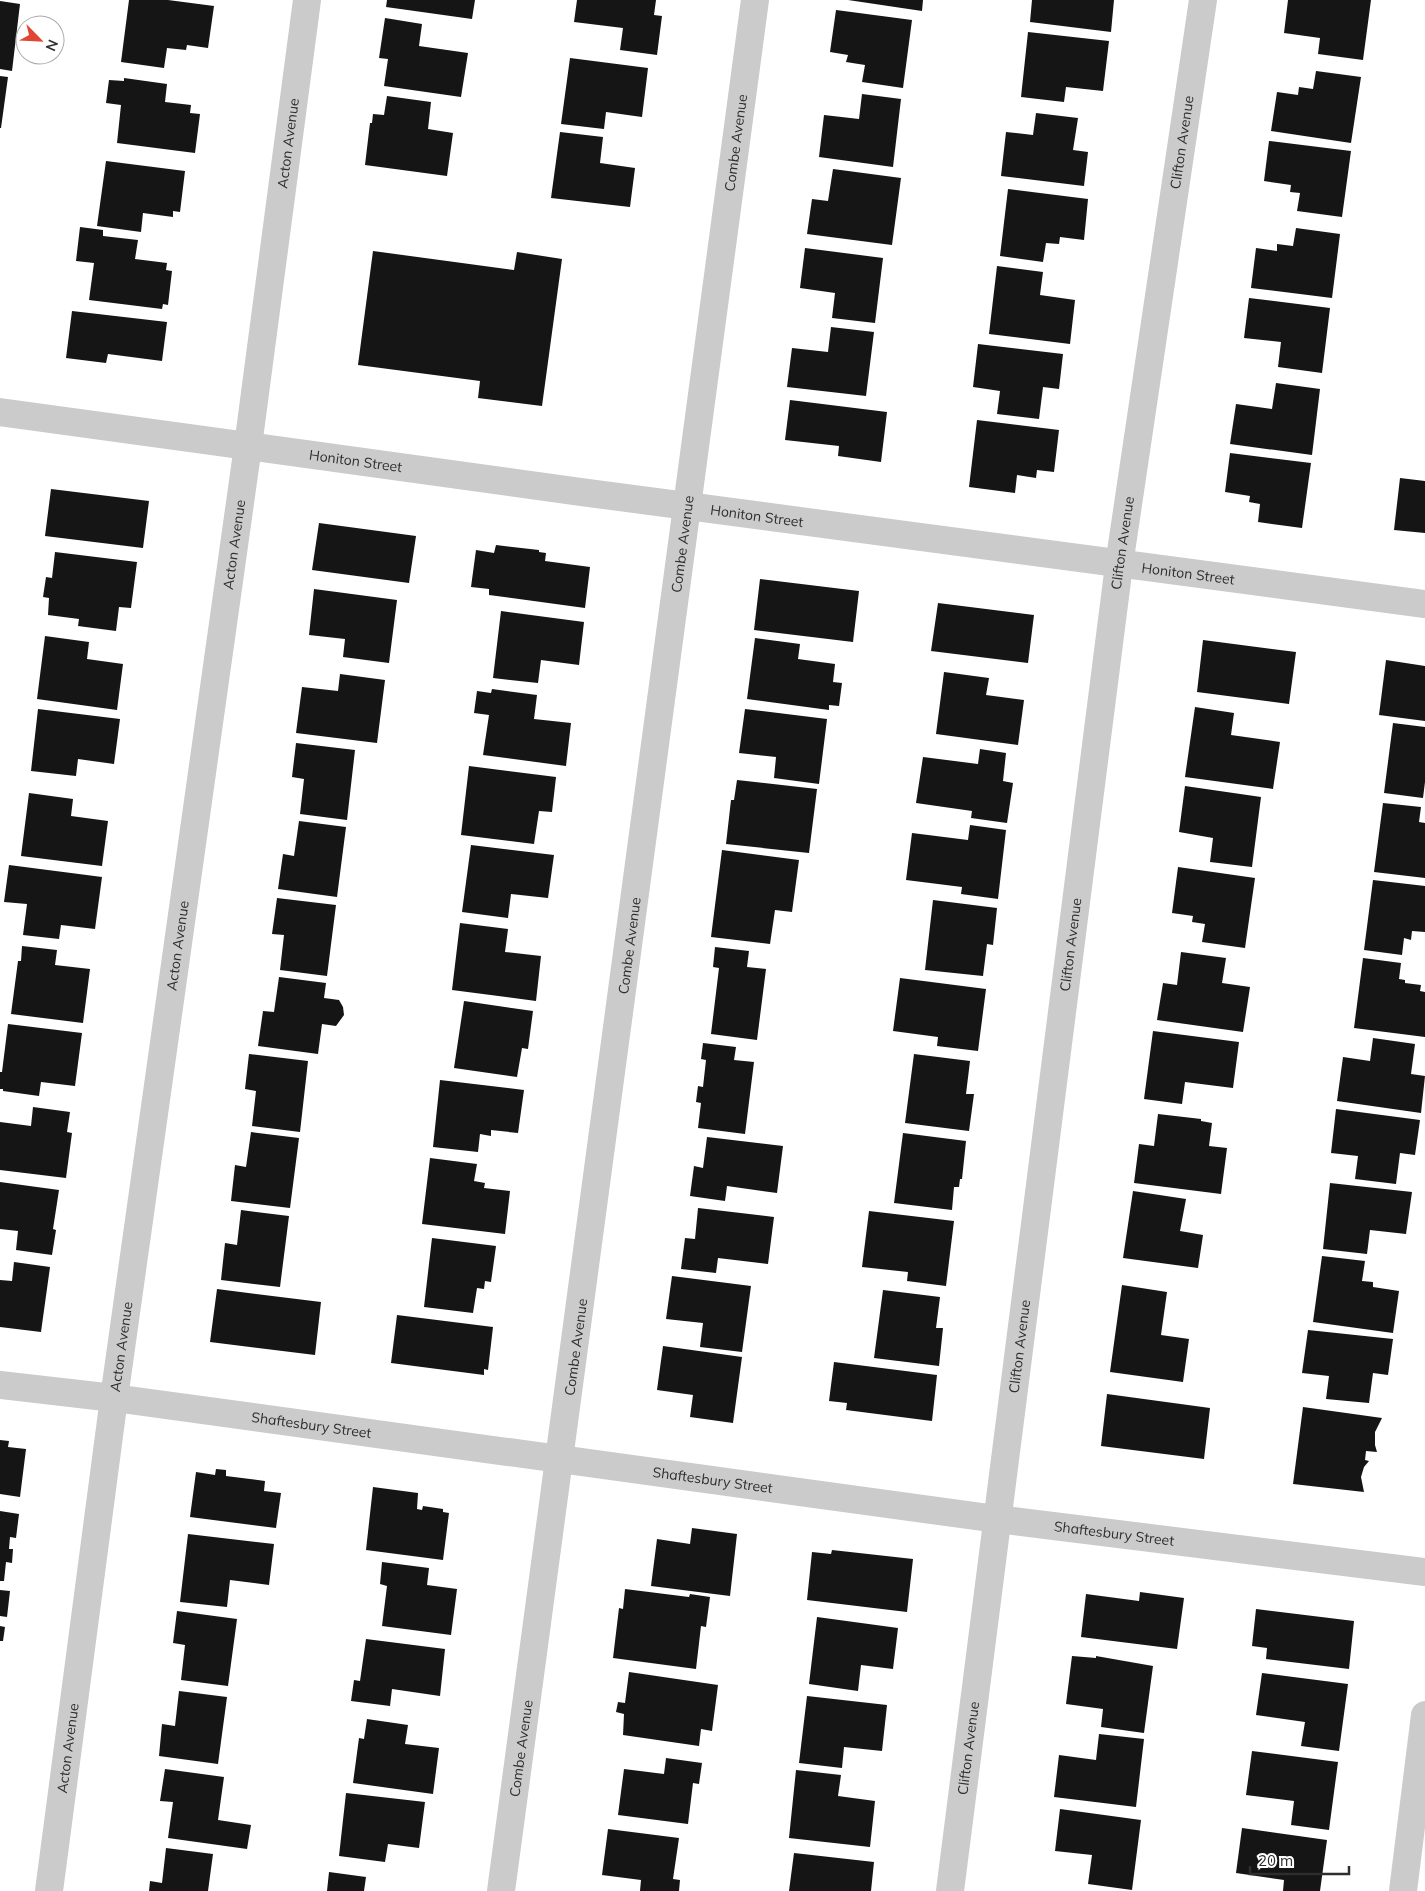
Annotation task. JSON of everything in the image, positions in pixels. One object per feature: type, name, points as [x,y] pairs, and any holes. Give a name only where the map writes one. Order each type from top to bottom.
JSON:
[{"type":"street","name":"Acton Avenue","points":[[49,1891],[114,1398],[248,446],[307,0]]},
{"type":"street","name":"Combe Avenue","points":[[501,1891],[562,1460],[686,507],[755,0]]},
{"type":"street","name":"Clifton Avenue","points":[[950,1891],[1119,565],[1203,0]]},
{"type":"street","name":"Honiton Street","points":[[0,412],[686,507],[1425,604]]},
{"type":"street","name":"Shaftesbury Street","points":[[0,1385],[114,1398],[997,1519],[1425,1572]]},
{"type":"street","points":[[1403,1891],[1425,1715]]},
{"type":"building","points":[[129,0],[168,0],[214,6],[208,48],[187,45],[186,50],[167,48],[164,68],[121,62]]},
{"type":"building","points":[[387,0],[475,0],[472,19],[386,7]]},
{"type":"building","points":[[577,0],[656,0],[654,15],[662,16],[657,55],[620,50],[623,28],[574,22]]},
{"type":"building","points":[[848,0],[923,0],[922,11]]},
{"type":"building","points":[[1032,0],[1114,0],[1111,32],[1030,22]]},
{"type":"building","points":[[1288,0],[1371,0],[1363,60],[1318,54],[1320,38],[1284,33]]},
{"type":"building","points":[[0,1],[20,4],[19,15],[15,15],[15,46],[12,71],[0,69]]},
{"type":"building","points":[[836,10],[912,20],[903,88],[862,82],[865,65],[846,62],[848,55],[830,52]]},
{"type":"building","points":[[385,18],[422,24],[419,46],[468,53],[461,97],[384,86],[388,59],[379,58]]},
{"type":"building","points":[[1028,32],[1109,41],[1103,91],[1066,87],[1064,102],[1021,97]]},
{"type":"building","points":[[570,58],[648,68],[642,117],[606,112],[604,129],[561,124]]},
{"type":"building","points":[[1316,71],[1361,77],[1351,143],[1271,131],[1277,92],[1298,95],[1299,87],[1313,89]]},
{"type":"building","points":[[0,76],[8,77],[1,128],[0,128]]},
{"type":"building","points":[[124,78],[167,84],[165,102],[191,105],[190,113],[200,114],[195,153],[117,143],[121,105],[106,103],[109,80],[124,81]]},
{"type":"building","points":[[862,94],[901,99],[893,167],[819,157],[824,115],[859,119]]},
{"type":"building","points":[[387,96],[431,102],[428,129],[453,133],[447,176],[365,165],[370,123],[372,123],[373,114],[384,115]]},
{"type":"building","points":[[1036,113],[1078,118],[1073,150],[1088,152],[1084,186],[1001,176],[1006,132],[1033,135]]},
{"type":"building","points":[[560,132],[603,137],[600,163],[635,168],[630,207],[551,198]]},
{"type":"building","points":[[1269,141],[1351,151],[1342,217],[1297,211],[1300,193],[1290,192],[1291,185],[1264,181]]},
{"type":"building","points":[[106,161],[185,171],[180,212],[173,211],[173,217],[143,213],[141,232],[97,226]]},
{"type":"building","points":[[833,169],[901,178],[892,245],[807,234],[812,199],[828,201]]},
{"type":"building","points":[[1008,189],[1088,199],[1084,240],[1060,237],[1059,244],[1046,243],[1043,262],[1000,256]]},
{"type":"building","points":[[80,227],[103,230],[103,236],[138,240],[135,259],[167,263],[166,270],[172,271],[168,305],[163,304],[162,309],[89,300],[94,263],[76,261]]},
{"type":"building","points":[[1296,228],[1340,234],[1332,298],[1251,288],[1256,248],[1277,251],[1277,244],[1293,246]]},
{"type":"building","points":[[805,248],[883,258],[875,323],[832,318],[835,293],[800,288]]},
{"type":"building","points":[[373,251],[514,270],[517,252],[562,259],[542,406],[478,398],[480,381],[358,365]]},
{"type":"building","points":[[997,266],[1043,272],[1040,295],[1075,300],[1070,344],[989,334]]},
{"type":"building","points":[[1249,298],[1330,308],[1322,373],[1278,367],[1281,342],[1244,338]]},
{"type":"building","points":[[72,311],[167,322],[162,361],[108,354],[106,363],[66,358]]},
{"type":"building","points":[[831,327],[874,332],[866,396],[787,387],[792,348],[828,352]]},
{"type":"building","points":[[978,344],[1063,354],[1059,389],[1043,387],[1039,419],[997,414],[1000,391],[973,387]]},
{"type":"building","points":[[1276,383],[1320,389],[1312,455],[1230,444],[1236,404],[1272,409]]},
{"type":"building","points":[[790,400],[887,412],[881,462],[838,456],[839,446],[785,440]]},
{"type":"building","points":[[977,420],[1059,430],[1054,472],[1037,470],[1036,478],[1017,475],[1015,493],[969,487]]},
{"type":"building","points":[[1230,453],[1311,463],[1302,528],[1258,522],[1260,504],[1249,502],[1250,496],[1225,492]]},
{"type":"building","points":[[1400,478],[1425,481],[1425,533],[1394,530]]},
{"type":"building","points":[[51,489],[149,501],[143,548],[45,536]]},
{"type":"building","points":[[319,523],[416,536],[409,583],[312,570]]},
{"type":"building","points":[[496,545],[539,550],[539,552],[546,553],[545,561],[590,567],[585,608],[489,595],[489,589],[471,587],[476,550],[494,553]]},
{"type":"building","points":[[55,552],[137,562],[131,608],[119,607],[116,631],[78,626],[79,619],[48,615],[49,598],[43,597],[46,577],[52,578]]},
{"type":"building","points":[[760,579],[859,591],[853,642],[754,630]]},
{"type":"building","points":[[314,589],[397,600],[389,663],[343,657],[345,639],[309,635]]},
{"type":"building","points":[[938,603],[1034,615],[1028,663],[931,651]]},
{"type":"building","points":[[501,611],[584,622],[579,665],[541,660],[538,683],[493,678]]},
{"type":"building","points":[[45,636],[89,642],[87,659],[123,664],[117,710],[37,699]]},
{"type":"building","points":[[755,638],[800,644],[798,659],[835,664],[833,682],[842,683],[839,706],[829,705],[829,710],[747,699]]},
{"type":"building","points":[[1203,640],[1296,652],[1289,704],[1197,692]]},
{"type":"building","points":[[1386,660],[1425,666],[1425,721],[1379,715]]},
{"type":"building","points":[[944,672],[989,678],[986,695],[1024,700],[1018,745],[936,734]]},
{"type":"building","points":[[340,674],[385,680],[377,743],[296,733],[302,687],[338,691]]},
{"type":"building","points":[[492,689],[537,695],[534,719],[571,723],[566,766],[483,755],[489,715],[474,713],[477,691],[491,693]]},
{"type":"building","points":[[1195,707],[1234,713],[1231,735],[1280,742],[1273,789],[1185,777]]},
{"type":"building","points":[[38,709],[120,719],[114,764],[78,759],[76,776],[31,771]]},
{"type":"building","points":[[745,709],[827,719],[819,784],[774,778],[776,757],[739,753]]},
{"type":"building","points":[[1393,723],[1425,727],[1425,782],[1423,798],[1384,793]]},
{"type":"building","points":[[296,743],[355,750],[347,820],[300,814],[304,779],[292,777]]},
{"type":"building","points":[[980,749],[1006,753],[1003,781],[1013,783],[1007,823],[971,818],[972,811],[916,803],[923,757],[978,764]]},
{"type":"building","points":[[469,766],[556,777],[552,812],[539,811],[534,844],[461,835]]},
{"type":"building","points":[[737,780],[817,789],[809,853],[726,844],[731,800],[734,800]]},
{"type":"building","points":[[1185,786],[1261,797],[1252,867],[1210,862],[1213,838],[1179,832]]},
{"type":"building","points":[[29,793],[73,799],[71,816],[108,821],[102,866],[21,856]]},
{"type":"building","points":[[1383,803],[1421,807],[1419,822],[1425,823],[1425,878],[1374,872]]},
{"type":"building","points":[[299,821],[346,827],[337,897],[278,889],[283,854],[294,856]]},
{"type":"building","points":[[970,825],[1006,830],[998,899],[961,894],[962,887],[906,880],[912,833],[968,840]]},
{"type":"building","points":[[471,845],[554,855],[548,898],[511,894],[508,918],[462,912]]},
{"type":"building","points":[[722,850],[799,860],[792,912],[775,910],[770,944],[711,937]]},
{"type":"building","points":[[9,865],[102,877],[95,929],[61,925],[59,939],[23,935],[27,904],[4,902]]},
{"type":"building","points":[[1178,867],[1255,878],[1245,948],[1202,942],[1205,924],[1192,922],[1193,916],[1172,913]]},
{"type":"building","points":[[1373,880],[1425,886],[1425,932],[1412,931],[1411,940],[1404,938],[1402,955],[1364,950]]},
{"type":"building","points":[[277,898],[336,905],[327,976],[280,970],[284,935],[272,934]]},
{"type":"building","points":[[933,900],[997,908],[993,945],[987,944],[983,976],[925,970]]},
{"type":"building","points":[[460,923],[508,929],[505,952],[541,956],[536,1001],[452,990]]},
{"type":"building","points":[[22,946],[57,950],[55,965],[90,969],[83,1023],[11,1014],[18,961],[21,961]]},
{"type":"building","points":[[715,947],[749,951],[747,967],[766,969],[757,1040],[711,1034],[719,968],[713,967]]},
{"type":"building","points":[[1181,952],[1226,958],[1222,983],[1250,987],[1243,1032],[1157,1020],[1163,983],[1177,985]]},
{"type":"building","points":[[1363,958],[1401,963],[1399,979],[1405,980],[1405,983],[1421,985],[1420,991],[1425,992],[1425,1037],[1354,1028]]},
{"type":"building","points":[[279,977],[326,983],[324,998],[339,1000],[343,1007],[344,1015],[336,1026],[322,1024],[318,1054],[258,1046],[263,1011],[274,1012]]},
{"type":"building","points":[[900,978],[986,989],[978,1051],[937,1046],[938,1037],[893,1031]]},
{"type":"building","points":[[464,1001],[533,1011],[528,1049],[522,1048],[517,1077],[454,1068]]},
{"type":"building","points":[[8,1024],[82,1033],[75,1086],[41,1082],[39,1096],[0,1089],[0,1072],[2,1072]]},
{"type":"building","points":[[1153,1031],[1239,1042],[1233,1088],[1185,1082],[1182,1104],[1144,1099]]},
{"type":"building","points":[[1373,1038],[1415,1044],[1411,1074],[1425,1076],[1421,1113],[1337,1101],[1343,1057],[1370,1061]]},
{"type":"building","points":[[703,1043],[736,1047],[734,1060],[754,1062],[745,1134],[698,1128],[701,1103],[696,1102],[698,1086],[703,1087],[706,1060],[701,1059]]},
{"type":"building","points":[[249,1054],[308,1061],[300,1132],[252,1126],[256,1091],[245,1089]]},
{"type":"building","points":[[914,1054],[970,1061],[966,1094],[974,1094],[969,1131],[905,1123]]},
{"type":"building","points":[[440,1080],[524,1090],[518,1133],[491,1130],[491,1136],[480,1134],[478,1152],[433,1147]]},
{"type":"building","points":[[33,1107],[70,1112],[67,1132],[72,1133],[66,1178],[0,1170],[0,1122],[31,1126]]},
{"type":"building","points":[[1336,1109],[1420,1120],[1415,1155],[1400,1153],[1396,1184],[1355,1179],[1358,1156],[1331,1153]]},
{"type":"building","points":[[1158,1114],[1201,1119],[1201,1121],[1212,1123],[1209,1146],[1227,1148],[1221,1194],[1134,1183],[1139,1144],[1154,1146]]},
{"type":"building","points":[[251,1132],[299,1138],[290,1208],[231,1201],[235,1165],[246,1167]]},
{"type":"building","points":[[903,1133],[966,1141],[962,1179],[960,1179],[959,1187],[954,1187],[952,1210],[894,1203]]},
{"type":"building","points":[[707,1137],[783,1146],[777,1193],[727,1186],[725,1201],[690,1196],[694,1166],[703,1168]]},
{"type":"building","points":[[430,1158],[477,1164],[474,1181],[485,1183],[484,1188],[510,1191],[505,1234],[422,1224]]},
{"type":"building","points":[[0,1182],[59,1190],[53,1229],[56,1230],[52,1255],[16,1250],[18,1231],[0,1229]]},
{"type":"building","points":[[1330,1183],[1412,1192],[1406,1234],[1370,1230],[1367,1254],[1323,1249]]},
{"type":"building","points":[[1133,1191],[1186,1199],[1180,1231],[1203,1235],[1198,1268],[1123,1258]]},
{"type":"building","points":[[698,1208],[774,1217],[768,1264],[718,1258],[716,1273],[681,1269],[685,1238],[695,1239]]},
{"type":"building","points":[[241,1210],[289,1216],[280,1287],[221,1280],[225,1243],[237,1245]]},
{"type":"building","points":[[869,1211],[954,1221],[946,1286],[907,1281],[908,1272],[862,1267]]},
{"type":"building","points":[[432,1238],[496,1246],[491,1282],[485,1281],[484,1289],[477,1288],[473,1313],[424,1307]]},
{"type":"building","points":[[1322,1256],[1365,1261],[1362,1281],[1373,1282],[1373,1287],[1399,1291],[1393,1333],[1313,1322]]},
{"type":"building","points":[[14,1262],[50,1267],[41,1332],[0,1327],[0,1280],[12,1281]]},
{"type":"building","points":[[672,1276],[751,1286],[742,1352],[700,1347],[703,1323],[666,1319]]},
{"type":"building","points":[[1122,1285],[1167,1292],[1161,1335],[1189,1339],[1183,1382],[1110,1372]]},
{"type":"building","points":[[217,1289],[321,1302],[315,1355],[210,1342]]},
{"type":"building","points":[[883,1290],[940,1297],[936,1328],[943,1328],[939,1366],[874,1358]]},
{"type":"building","points":[[397,1315],[493,1327],[488,1370],[484,1369],[484,1375],[391,1363]]},
{"type":"building","points":[[1308,1330],[1393,1339],[1388,1375],[1373,1373],[1369,1403],[1326,1399],[1329,1376],[1302,1373]]},
{"type":"building","points":[[663,1346],[742,1357],[733,1423],[690,1417],[693,1395],[657,1390]]},
{"type":"building","points":[[834,1362],[937,1375],[932,1421],[846,1410],[847,1403],[829,1401]]},
{"type":"building","points":[[1107,1394],[1210,1408],[1204,1459],[1101,1446]]},
{"type":"building","points":[[1303,1407],[1382,1418],[1375,1432],[1377,1452],[1366,1451],[1365,1460],[1369,1461],[1364,1467],[1361,1477],[1364,1492],[1293,1484]]},
{"type":"building","points":[[0,1440],[9,1441],[8,1447],[26,1449],[20,1497],[0,1494]]},
{"type":"building","points":[[216,1469],[226,1470],[226,1476],[265,1481],[264,1491],[281,1493],[276,1528],[190,1517],[196,1472],[215,1475]]},
{"type":"building","points":[[373,1487],[418,1493],[417,1509],[422,1510],[423,1506],[443,1509],[443,1512],[449,1513],[443,1560],[366,1550]]},
{"type":"building","points":[[0,1511],[19,1514],[16,1538],[10,1537],[9,1549],[13,1549],[12,1563],[6,1562],[4,1581],[0,1581]]},
{"type":"building","points":[[692,1528],[737,1534],[730,1596],[651,1586],[657,1539],[690,1544]]},
{"type":"building","points":[[188,1534],[274,1544],[269,1585],[230,1580],[227,1607],[180,1602]]},
{"type":"building","points":[[832,1550],[913,1559],[907,1612],[807,1600],[812,1552],[831,1554]]},
{"type":"building","points":[[382,1562],[429,1568],[427,1585],[457,1589],[451,1635],[382,1626],[387,1586],[380,1584]]},
{"type":"building","points":[[625,1589],[689,1597],[690,1594],[710,1597],[706,1627],[701,1626],[696,1669],[613,1658],[619,1608],[623,1609]]},
{"type":"building","points":[[0,1590],[10,1591],[7,1617],[0,1616]]},
{"type":"building","points":[[1140,1592],[1184,1598],[1177,1649],[1081,1637],[1086,1594],[1139,1601]]},
{"type":"building","points":[[1256,1609],[1354,1621],[1349,1669],[1266,1659],[1267,1648],[1252,1646]]},
{"type":"building","points":[[177,1611],[237,1619],[228,1686],[181,1680],[185,1645],[173,1643]]},
{"type":"building","points":[[817,1617],[898,1628],[893,1669],[861,1665],[858,1691],[809,1684]]},
{"type":"building","points":[[0,1626],[5,1627],[3,1641],[0,1641]]},
{"type":"building","points":[[366,1639],[445,1649],[440,1696],[392,1689],[390,1706],[351,1701],[354,1680],[360,1681]]},
{"type":"building","points":[[1072,1656],[1096,1658],[1096,1656],[1153,1666],[1144,1733],[1101,1727],[1103,1709],[1066,1704]]},
{"type":"building","points":[[629,1672],[718,1685],[712,1731],[701,1729],[699,1746],[623,1735],[624,1714],[616,1712],[618,1702],[625,1703]]},
{"type":"building","points":[[1262,1673],[1348,1684],[1339,1751],[1301,1746],[1305,1722],[1256,1715]]},
{"type":"building","points":[[179,1691],[227,1697],[218,1764],[159,1756],[162,1724],[175,1726]]},
{"type":"building","points":[[807,1696],[887,1705],[882,1751],[844,1747],[842,1768],[799,1763]]},
{"type":"building","points":[[367,1719],[408,1725],[405,1744],[439,1748],[433,1794],[353,1783],[359,1738],[364,1739]]},
{"type":"building","points":[[1099,1734],[1144,1739],[1136,1807],[1054,1797],[1059,1755],[1096,1760]]},
{"type":"building","points":[[1252,1751],[1338,1762],[1329,1830],[1291,1825],[1294,1801],[1246,1795]]},
{"type":"building","points":[[666,1758],[702,1763],[699,1784],[693,1783],[688,1824],[618,1815],[624,1769],[664,1774]]},
{"type":"building","points":[[165,1769],[224,1777],[218,1820],[251,1825],[247,1849],[168,1838],[173,1802],[160,1801]]},
{"type":"building","points":[[796,1770],[841,1775],[838,1796],[875,1801],[870,1847],[789,1838]]},
{"type":"building","points":[[346,1793],[425,1802],[419,1848],[388,1844],[385,1862],[339,1856]]},
{"type":"building","points":[[1060,1809],[1141,1820],[1132,1890],[1088,1884],[1092,1855],[1055,1851]]},
{"type":"building","points":[[1242,1828],[1327,1840],[1320,1891],[1283,1891],[1284,1880],[1236,1873]]},
{"type":"building","points":[[608,1829],[679,1838],[673,1879],[680,1880],[679,1891],[640,1891],[641,1880],[602,1875]]},
{"type":"building","points":[[166,1848],[213,1854],[208,1891],[149,1891],[150,1881],[162,1883]]},
{"type":"building","points":[[794,1853],[874,1862],[871,1891],[789,1891]]},
{"type":"building","points":[[329,1872],[366,1877],[364,1891],[327,1891]]}]
